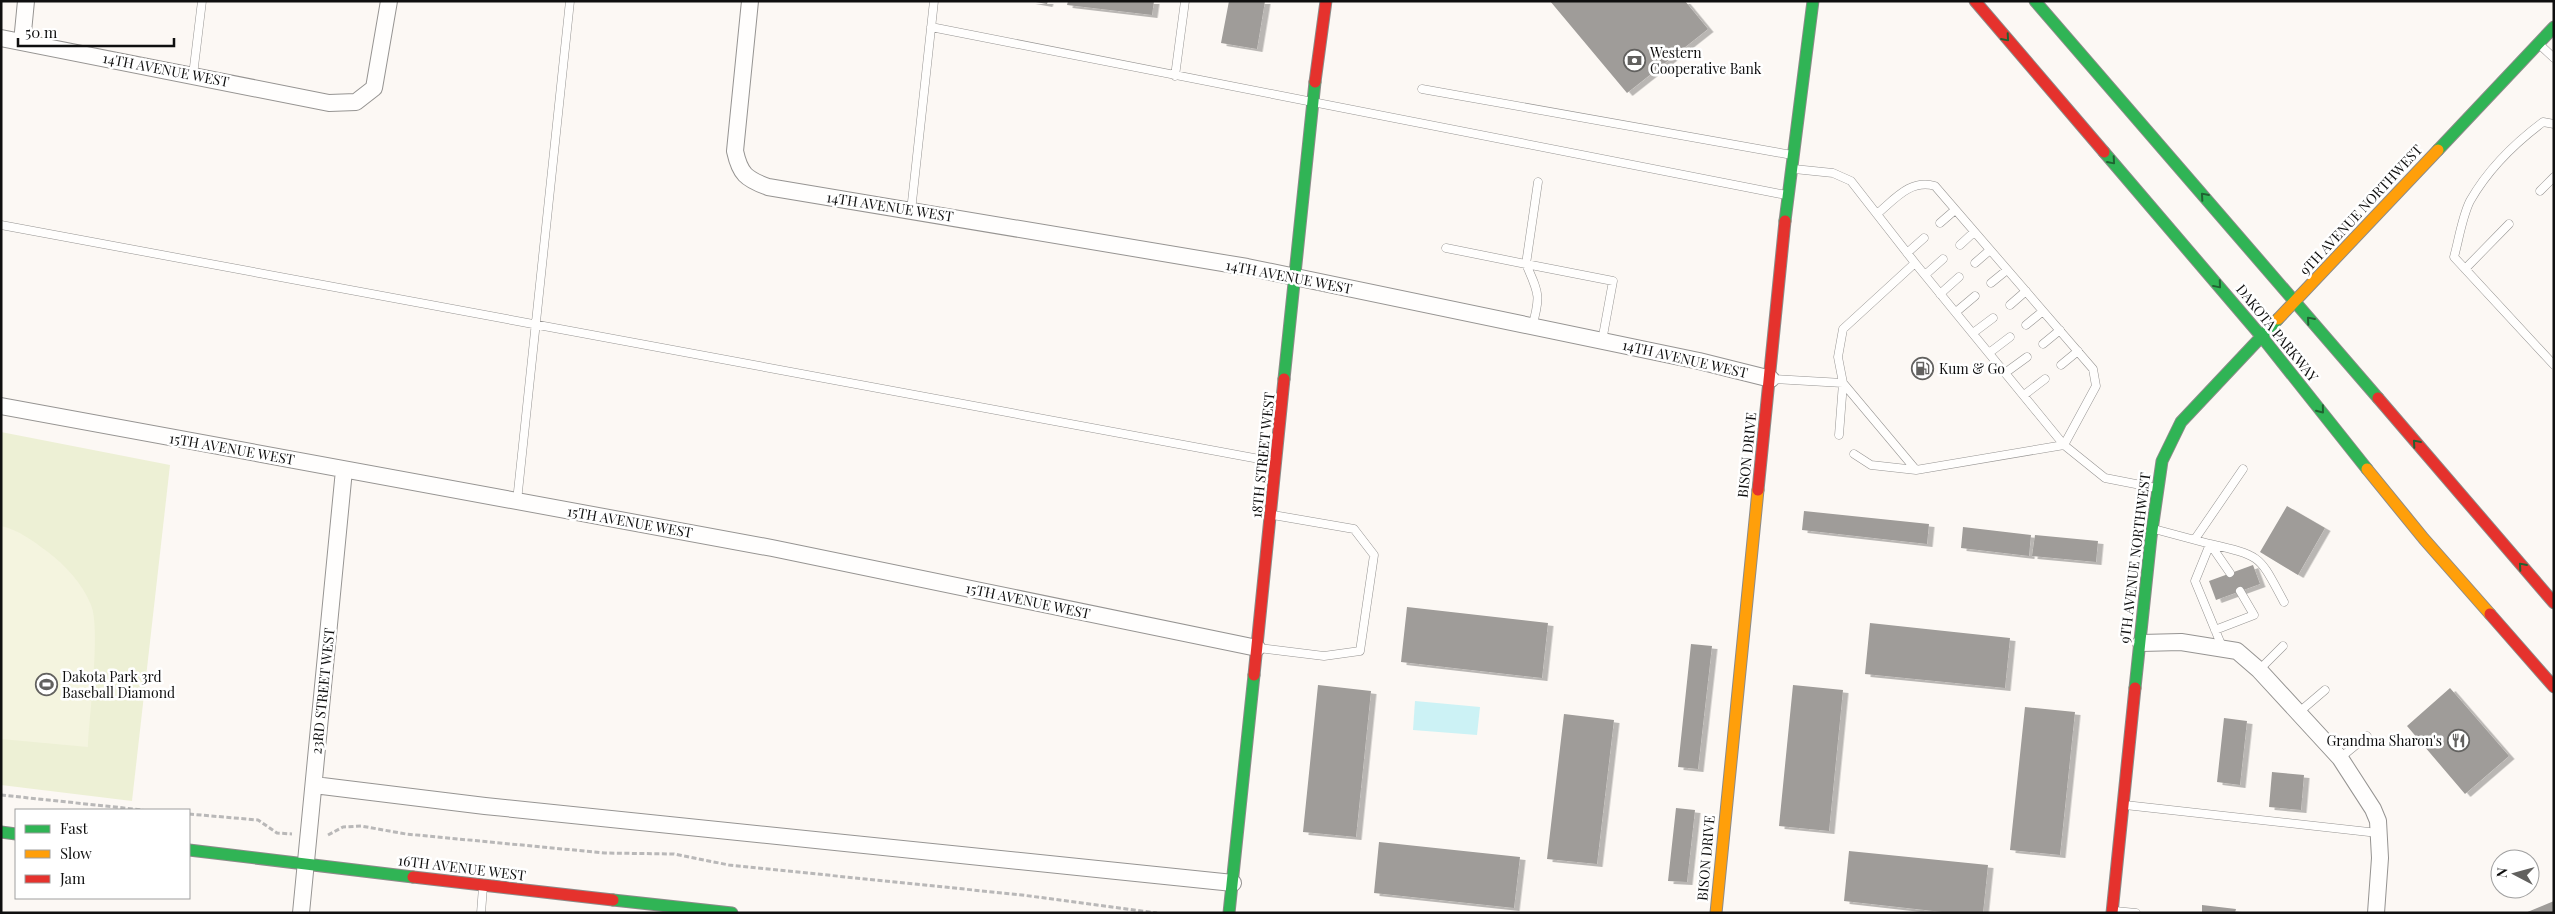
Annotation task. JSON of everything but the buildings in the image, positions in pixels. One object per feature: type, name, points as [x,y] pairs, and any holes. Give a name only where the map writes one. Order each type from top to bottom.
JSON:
[{"type":"main road","name":"18TH STREET WEST","points":[[1229,913],[1272,514],[1313,104],[1326,1]]},
{"type":"main road","name":"BISON DRIVE","points":[[1716,913],[1788,195],[1813,1]]},
{"type":"main road","name":"DAKOTA PARKWAY","points":[[1974,1],[2262,337],[2424,539],[2554,687]]},
{"type":"main road","points":[[2028,1],[2046,13]]},
{"type":"main road","points":[[2036,1],[2554,603]]},
{"type":"main road","name":"9TH AVENUE NORTHWEST","points":[[2112,912],[2152,528],[2162,461],[2181,422],[2554,27]]},
{"type":"main road","points":[[1,832],[15,834]]},
{"type":"main road","name":"16TH AVENUE WEST","points":[[190,850],[484,886],[732,913]]},
{"type":"street","points":[[22,42],[26,1]]},
{"type":"street","name":"14TH AVENUE WEST","points":[[1,38],[329,103],[356,102],[374,88],[389,1]]},
{"type":"street","name":"14TH AVENUE WEST","points":[[750,1],[738,107],[736,150],[739,167],[750,181],[768,187],[1296,278],[1532,326],[1771,379]]},
{"type":"street","name":"15TH AVENUE WEST","points":[[1,406],[772,548],[1258,648]]},
{"type":"street","name":"23RD STREET WEST","points":[[301,913],[344,470]]},
{"type":"street","points":[[2140,643],[2181,642],[2237,651],[2259,670],[2340,758],[2373,809],[2378,821],[2380,858],[2376,913]]},
{"type":"street","points":[[314,785],[505,808],[1233,883]]},
{"type":"lane","points":[[193,75],[202,1]]},
{"type":"lane","points":[[517,502],[570,1]]},
{"type":"lane","points":[[911,211],[934,1]]},
{"type":"lane","points":[[1175,76],[1185,1]]},
{"type":"lane","points":[[931,27],[1313,104],[1788,195]]},
{"type":"lane","points":[[2538,44],[2554,58]]},
{"type":"lane","points":[[1422,89],[1794,156]]},
{"type":"lane","points":[[2554,124],[2543,122],[2524,136],[2486,178],[2470,202],[2454,256],[2554,365]]},
{"type":"lane","points":[[1792,169],[1833,173],[1851,182],[1914,263],[2064,444],[2105,478],[2158,489]]},
{"type":"lane","points":[[2540,191],[2554,177]]},
{"type":"lane","points":[[1532,326],[1539,302],[1536,288],[1526,264],[1538,182]]},
{"type":"lane","points":[[1877,214],[1912,186],[1923,183],[1934,186],[2093,369],[2096,386],[2064,444]]},
{"type":"lane","points":[[1940,223],[1955,210]]},
{"type":"lane","points":[[2465,269],[2509,224]]},
{"type":"lane","points":[[1,225],[1277,462]]},
{"type":"lane","points":[[1960,245],[1974,232]]},
{"type":"lane","points":[[1908,253],[1924,238]]},
{"type":"lane","points":[[1446,248],[1613,281],[1602,341]]},
{"type":"lane","points":[[1975,263],[1990,250]]},
{"type":"lane","points":[[1925,275],[1943,259]]},
{"type":"lane","points":[[1839,435],[1843,383],[1838,357],[1842,329],[1914,263]]},
{"type":"lane","points":[[1991,283],[2007,270]]},
{"type":"lane","points":[[1940,294],[1959,277]]},
{"type":"lane","points":[[2010,305],[2026,291]]},
{"type":"lane","points":[[1956,312],[1975,296]]},
{"type":"lane","points":[[2026,325],[2043,311]]},
{"type":"lane","points":[[1973,333],[1993,318]]},
{"type":"lane","points":[[2043,344],[2060,330]]},
{"type":"lane","points":[[1989,353],[2010,338]]},
{"type":"lane","points":[[2061,366],[2078,351]]},
{"type":"lane","points":[[2006,373],[2027,356]]},
{"type":"lane","points":[[1771,379],[1843,383],[1916,470]]},
{"type":"lane","points":[[2024,395],[2045,379]]},
{"type":"lane","points":[[1854,454],[1871,465],[1916,470],[2064,444]]},
{"type":"lane","points":[[2194,539],[2242,469]]},
{"type":"lane","points":[[1258,648],[1324,656],[1360,651],[1374,555],[1354,529],[1272,514]]},
{"type":"lane","points":[[2152,528],[2246,552],[2262,562],[2284,602]]},
{"type":"lane","points":[[2210,544],[2230,573]]},
{"type":"lane","points":[[2210,544],[2195,581],[2223,649]]},
{"type":"lane","points":[[2215,630],[2254,615],[2240,592]]},
{"type":"lane","points":[[2259,670],[2283,646]]},
{"type":"lane","points":[[2298,714],[2325,690]]},
{"type":"lane","points":[[2340,758],[2367,736]]},
{"type":"lane","points":[[2124,805],[2378,833]]},
{"type":"lane","points":[[481,913],[484,886]]},
{"type":"lane","points":[[2112,912],[2136,913]]},
{"type":"path","points":[[1,795],[134,809]]},
{"type":"path","points":[[190,814],[258,820],[277,833]]},
{"type":"path","points":[[323,837],[343,827],[361,826],[406,834],[605,854],[674,854],[729,865],[1022,895],[1157,913]]},
{"type":"green space","points":[[1,432],[170,465],[132,801],[1,785]]},
{"type":"green space","name":"Dakota Park 3rd Baseball Diamond","points":[[1,526],[26,536],[54,557],[67,569],[88,597],[94,617],[95,653],[88,747],[1,739]]},
{"type":"water","points":[[1415,701],[1480,707],[1477,735],[1413,730]]},
{"type":"traffic: fast","points":[[1785,221],[1813,1]]},
{"type":"traffic: fast","points":[[2035,1],[2378,398]]},
{"type":"traffic: fast","points":[[2438,150],[2554,27]]},
{"type":"traffic: fast","points":[[1284,379],[1315,82]]},
{"type":"traffic: fast","points":[[2104,152],[2262,337],[2367,469]]},
{"type":"traffic: fast","points":[[2135,688],[2151,537],[2162,461],[2181,422],[2278,319]]},
{"type":"traffic: fast","points":[[1229,913],[1254,675]]},
{"type":"traffic: fast","points":[[1,832],[15,834]]},
{"type":"traffic: fast","points":[[190,850],[413,877]]},
{"type":"traffic: fast","points":[[613,900],[732,913]]},
{"type":"traffic: slow","points":[[2278,319],[2438,150]]},
{"type":"traffic: slow","points":[[2367,469],[2424,539],[2490,614]]},
{"type":"traffic: slow","points":[[1716,913],[1758,490]]},
{"type":"traffic: jam","points":[[1315,82],[1326,1]]},
{"type":"traffic: jam","points":[[1975,1],[2104,152]]},
{"type":"traffic: jam","points":[[1758,490],[1785,221]]},
{"type":"traffic: jam","points":[[1254,675],[1284,379]]},
{"type":"traffic: jam","points":[[2378,398],[2554,603]]},
{"type":"traffic: jam","points":[[2490,614],[2554,687]]},
{"type":"traffic: jam","points":[[2112,913],[2135,688]]},
{"type":"traffic: jam","points":[[413,877],[613,900]]},
{"type":"place","name":"Western Cooperative Bank","points":[[1634,61]]},
{"type":"place","name":"Kum & Go","points":[[1923,369]]},
{"type":"place","name":"Dakota Park 3rd Baseball Diamond","points":[[46,685]]},
{"type":"place","name":"Grandma Sharon's","points":[[2458,741]]}]
